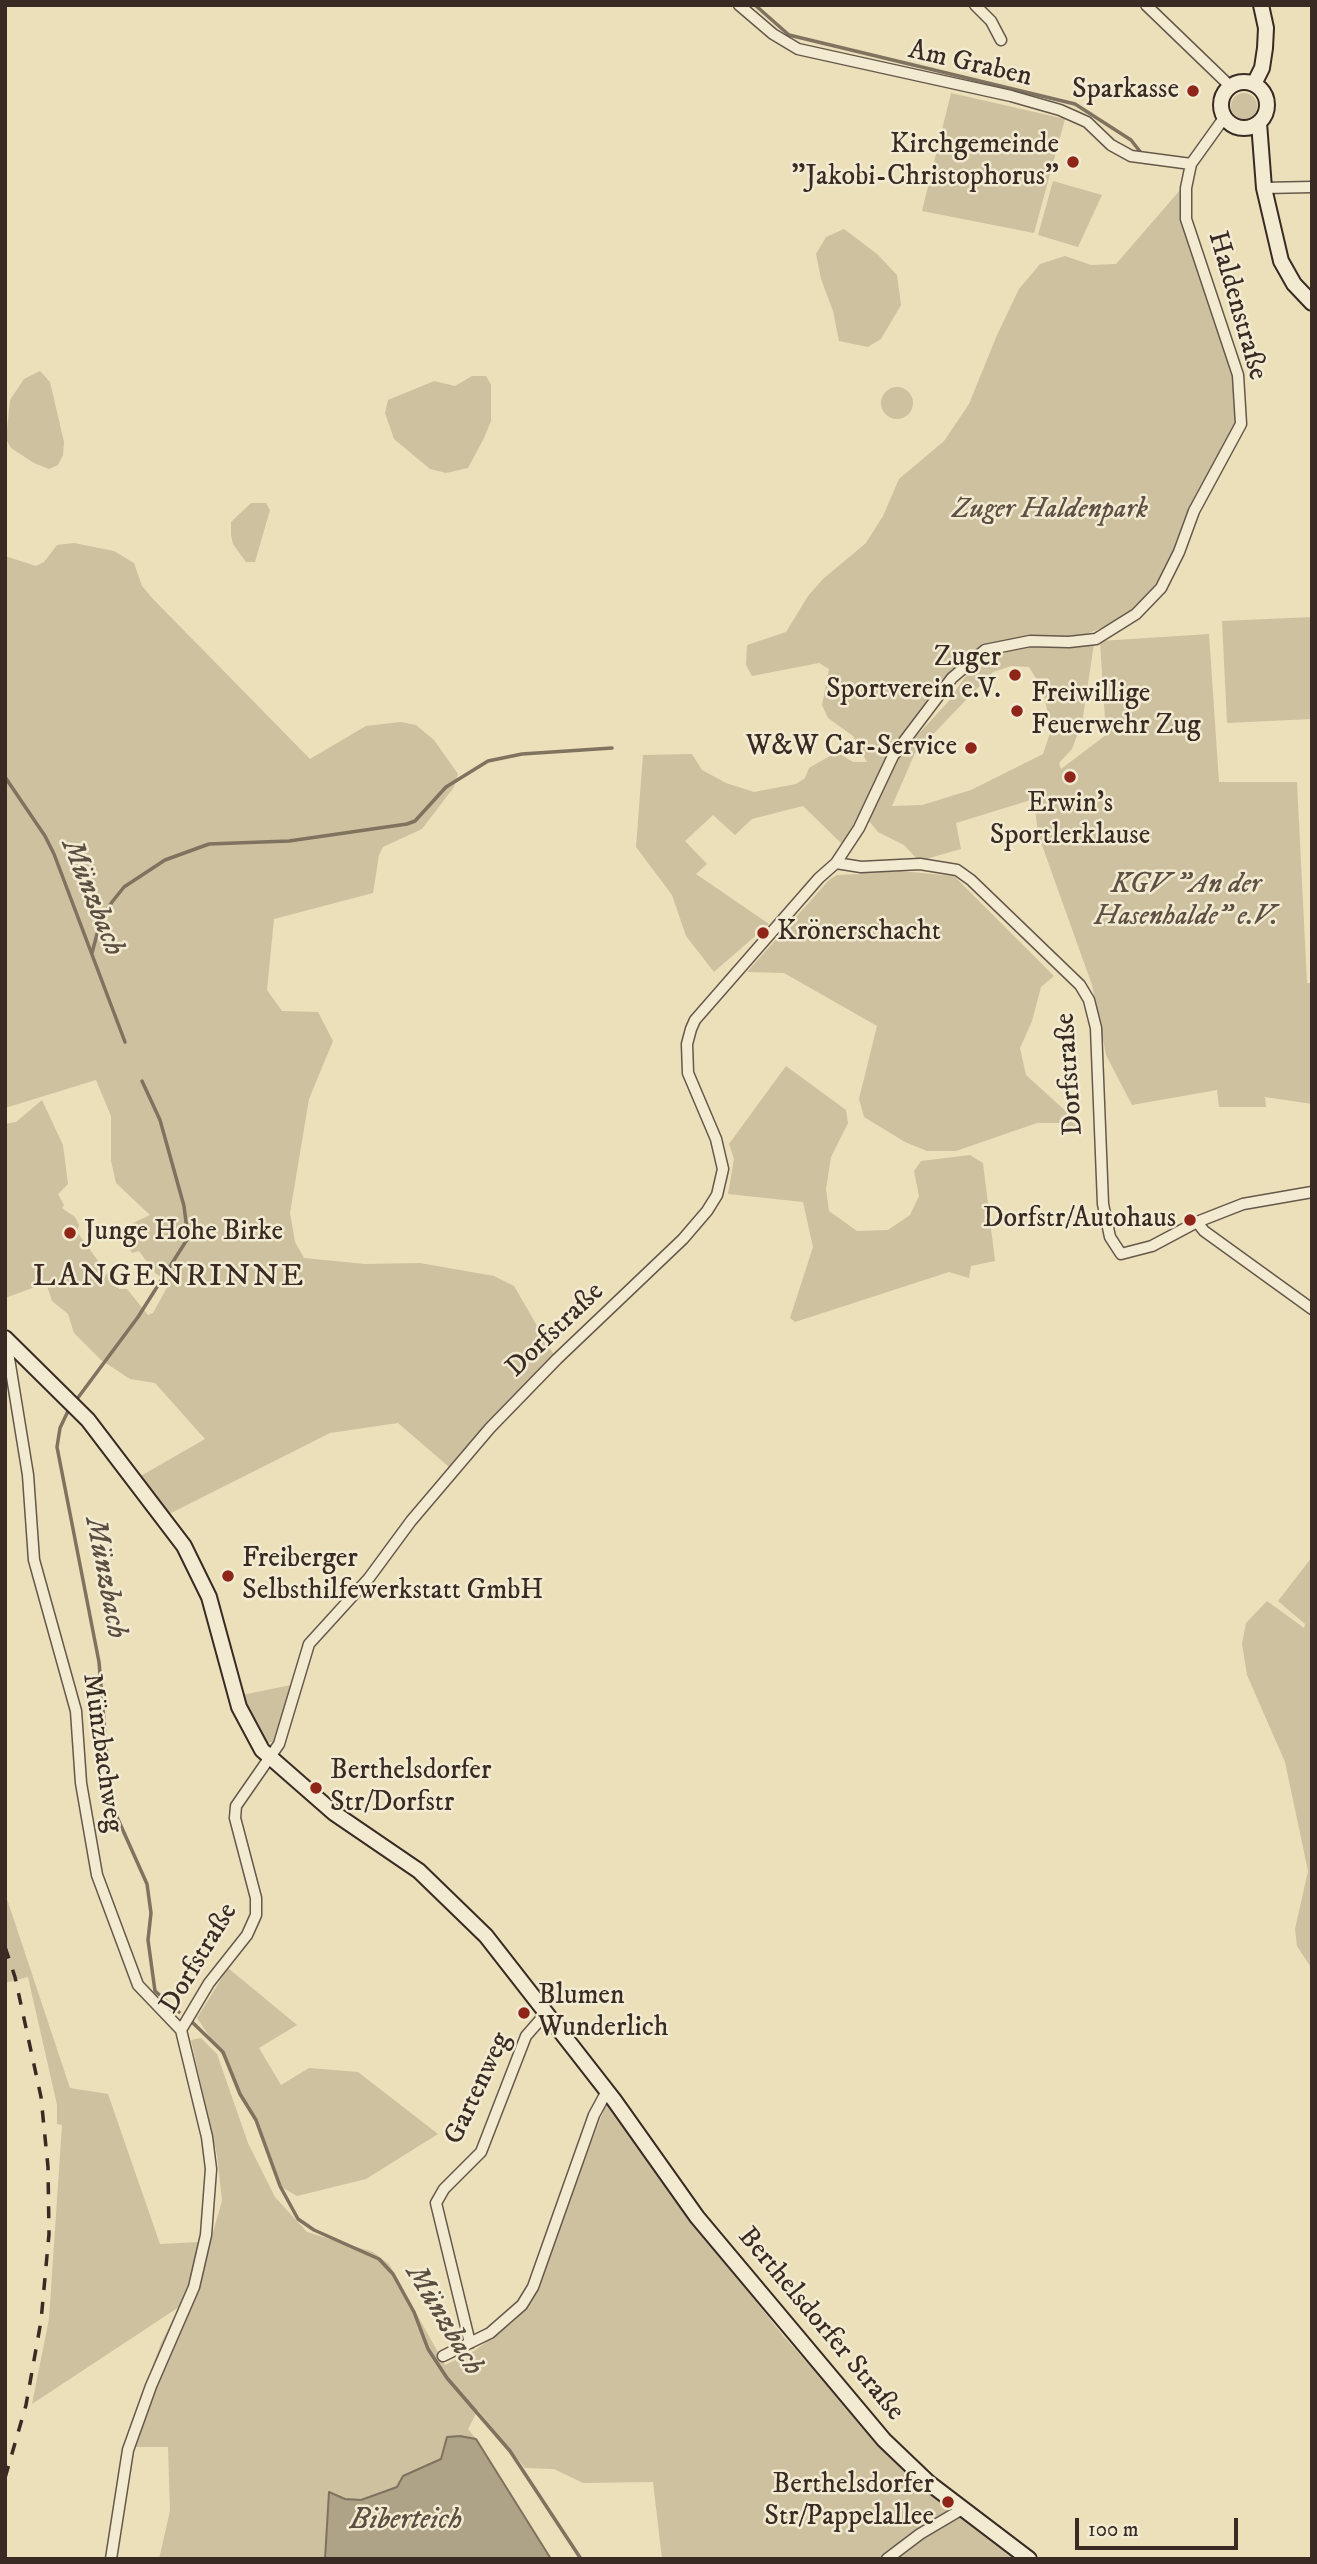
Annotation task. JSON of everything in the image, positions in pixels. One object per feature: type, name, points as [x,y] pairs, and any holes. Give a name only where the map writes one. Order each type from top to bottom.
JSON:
[{"type":"street","name":"Am Graben","points":[[739,5],[773,34],[797,48],[1059,110],[1087,122],[1111,145],[1131,156],[1191,164]]},
{"type":"street","points":[[975,5],[991,21],[1001,40]]},
{"type":"street","points":[[1146,5],[1230,86]]},
{"type":"street","points":[[1254,84],[1262,68],[1265,48],[1266,28],[1261,5]]},
{"type":"street","points":[[1243,82],[1254,84],[1264,94],[1266,114],[1252,126],[1232,126],[1224,118],[1221,100],[1230,86],[1243,82]]},
{"type":"street","name":"Haldenstraße","points":[[836,863],[859,828],[893,756],[952,678],[985,650],[1030,641],[1069,642],[1096,639],[1136,614],[1161,587],[1179,552],[1194,511],[1241,424],[1238,375],[1186,219],[1185,188],[1191,164],[1224,118]]},
{"type":"street","points":[[1252,126],[1281,261],[1294,284],[1312,303]]},
{"type":"street","points":[[1264,188],[1312,187]]},
{"type":"street","name":"Dorfstraße","points":[[111,2559],[128,2450],[151,2386],[194,2287],[206,2235],[211,2169],[207,2137],[183,2026],[247,1935],[256,1915],[256,1898],[235,1818],[241,1797],[279,1744],[303,1659],[315,1636],[369,1578],[411,1521],[490,1428],[557,1359],[683,1239],[707,1211],[716,1195],[723,1169],[719,1148],[688,1073],[687,1044],[691,1029],[695,1020],[819,878],[836,863],[861,867],[920,864],[957,870],[1072,974],[1089,1000],[1096,1028],[1103,1205],[1115,1247],[1121,1254],[1137,1251],[1197,1222],[1243,1204],[1312,1192]]},
{"type":"street","points":[[1197,1222],[1214,1238],[1312,1310]]},
{"type":"street","name":"Berthelsdorfer Straße","points":[[6,1338],[88,1420],[184,1546],[209,1597],[239,1707],[255,1739],[270,1758],[334,1813],[419,1871],[486,1936],[607,2091],[697,2217],[884,2440],[929,2483],[1029,2559]]},
{"type":"street","name":"Münzbachweg","points":[[6,1338],[28,1475],[34,1560],[76,1711],[81,1783],[97,1875],[138,1984],[183,2026]]},
{"type":"street","name":"Gartenweg","points":[[470,2343],[436,2203],[441,2192],[481,2152],[526,2036],[547,2012]]},
{"type":"street","points":[[443,2356],[508,2320],[533,2287],[594,2115],[607,2091]]},
{"type":"street","points":[[887,2559],[964,2508]]},
{"type":"green space","points":[[951,93],[1065,119],[1034,233],[922,211]]},
{"type":"green space","points":[[1244,93],[1253,97],[1257,106],[1253,115],[1244,119],[1235,115],[1231,106],[1235,97]]},
{"type":"green space","points":[[1053,181],[1102,195],[1078,247],[1038,235]]},
{"type":"green space","name":"Zuger Haldenpark","points":[[1181,189],[1181,220],[1235,375],[1238,424],[1157,583],[1133,610],[1104,627],[1069,641],[985,649],[950,676],[881,776],[842,844],[803,806],[752,819],[735,835],[713,815],[685,841],[707,864],[696,874],[769,924],[714,972],[686,936],[672,895],[636,847],[643,755],[692,754],[702,770],[726,783],[754,792],[796,784],[805,778],[809,768],[837,752],[853,762],[867,762],[853,736],[828,718],[822,705],[829,669],[819,663],[752,676],[746,665],[747,645],[786,632],[808,596],[823,579],[866,543],[883,516],[899,479],[944,441],[969,404],[1019,289],[1040,264],[1065,256],[1091,265],[1116,264]]},
{"type":"green space","points":[[844,229],[877,254],[897,275],[901,305],[881,339],[868,347],[839,341],[833,311],[821,279],[816,254],[826,237]]},
{"type":"green space","points":[[40,371],[50,382],[64,442],[63,455],[58,465],[49,469],[11,448],[6,439],[10,400],[24,379]]},
{"type":"green space","points":[[472,376],[486,376],[491,385],[491,421],[484,438],[468,468],[446,473],[430,469],[394,439],[385,413],[388,400],[434,381],[455,386]]},
{"type":"green space","points":[[897,387],[908,392],[913,403],[908,414],[897,419],[886,414],[881,403],[886,392]]},
{"type":"green space","points":[[251,503],[266,503],[270,510],[255,562],[246,562],[233,544],[231,522]]},
{"type":"green space","points":[[74,543],[114,551],[134,563],[142,586],[153,599],[310,759],[366,726],[401,722],[416,725],[434,740],[458,774],[454,787],[422,829],[383,847],[379,855],[373,893],[274,919],[267,990],[282,1011],[318,1012],[333,1041],[309,1099],[290,1213],[295,1242],[304,1258],[365,1264],[420,1263],[494,1276],[514,1286],[554,1355],[449,1467],[398,1423],[330,1433],[167,1515],[139,1477],[205,1439],[155,1383],[130,1379],[101,1360],[74,1333],[68,1314],[52,1301],[46,1283],[5,1298],[5,1124],[16,1122],[42,1100],[63,1145],[68,1184],[58,1194],[64,1205],[62,1208],[75,1217],[79,1225],[77,1232],[99,1262],[103,1279],[109,1271],[115,1271],[119,1289],[127,1289],[148,1315],[153,1313],[170,1282],[155,1273],[139,1251],[132,1253],[122,1237],[129,1225],[150,1215],[116,1183],[111,1161],[111,1116],[96,1080],[5,1108],[5,556],[36,566],[44,562],[57,545]]},
{"type":"green space","points":[[1312,617],[1312,719],[1227,723],[1222,621]]},
{"type":"green space","name":"KGV \"An der Hasenhalde\" e.V.","points":[[1209,634],[1219,782],[1297,782],[1307,983],[1312,983],[1312,1104],[1265,1097],[1266,1107],[1219,1107],[1217,1090],[1132,1105],[1106,1055],[1092,985],[1038,834],[1034,799],[956,823],[961,849],[919,861],[904,845],[878,832],[869,821],[897,757],[947,703],[972,667],[991,657],[1030,645],[1094,644],[1082,723],[1072,749],[1059,763],[1061,769],[1106,735],[1100,641]],"holes":[[[1011,666],[1029,667],[1043,690],[1051,730],[1043,754],[971,790],[922,805],[892,806],[915,753],[993,672]]]},
{"type":"green space","points":[[890,870],[954,876],[1054,976],[1041,987],[1032,1021],[1020,1048],[1026,1075],[1081,1125],[1073,1129],[1059,1123],[1037,1123],[956,1151],[927,1151],[905,1142],[864,1117],[859,1099],[877,1026],[784,973],[747,972],[829,880],[837,875],[860,874],[861,871]]},
{"type":"green space","points":[[786,1066],[846,1110],[848,1123],[831,1157],[826,1189],[829,1211],[857,1231],[888,1230],[910,1215],[919,1196],[914,1171],[921,1161],[970,1155],[983,1163],[995,1261],[971,1266],[969,1278],[949,1272],[795,1322],[790,1318],[813,1247],[803,1202],[728,1194],[734,1159],[729,1144]]},
{"type":"green space","points":[[1312,1557],[1312,1969],[1297,1946],[1295,1929],[1308,1871],[1285,1762],[1247,1675],[1242,1644],[1246,1623],[1267,1601],[1304,1628],[1305,1624],[1278,1601]]},
{"type":"green space","points":[[291,1685],[275,1741],[268,1743],[242,1695]]},
{"type":"green space","points":[[5,1893],[70,2088],[108,2094],[160,2244],[200,2242],[213,2232],[222,2201],[217,2155],[191,2040],[201,2038],[217,2054],[248,2143],[275,2197],[307,2232],[373,2252],[389,2264],[445,2365],[474,2351],[512,2323],[527,2307],[607,2102],[702,2233],[784,2337],[910,2475],[1018,2559],[662,2559],[653,2482],[583,2483],[554,2469],[525,2468],[478,2410],[468,2429],[476,2439],[460,2436],[441,2459],[404,2476],[397,2487],[361,2500],[345,2499],[329,2492],[325,2559],[159,2559],[170,2511],[168,2447],[123,2447],[161,2343],[179,2307],[32,2404],[49,2319],[62,2125],[57,2124],[57,2105],[28,1977],[5,1983]]},
{"type":"green space","points":[[228,1968],[297,2025],[259,2048],[281,2085],[309,2068],[358,2072],[438,2134],[366,2179],[297,2196],[280,2186],[256,2120],[240,2094],[232,2070],[197,2018]]},
{"type":"water","name":"Biberteich","points":[[447,2437],[476,2439],[551,2559],[325,2559],[329,2492],[345,2499],[361,2500],[397,2487],[403,2476],[441,2459]]},
{"type":"waterway","points":[[755,5],[789,35],[1075,104],[1131,140],[1142,154]]},
{"type":"waterway","points":[[92,953],[101,919],[112,902],[124,887],[165,860],[209,844],[289,841],[407,824],[415,821],[446,787],[488,761],[522,754],[612,748]]},
{"type":"waterway","name":"Münzbach","points":[[5,777],[54,854],[125,1042]]},
{"type":"waterway","name":"Münzbach","points":[[77,1399],[138,1317],[188,1238],[184,1206],[160,1120],[142,1081]]},
{"type":"waterway","name":"Münzbach","points":[[69,1409],[60,1428],[57,1447],[99,1662],[107,1757]]},
{"type":"waterway","name":"Münzbach","points":[[110,1792],[117,1817],[147,1884],[151,1913],[148,1940],[155,1991],[179,2012]]},
{"type":"waterway","name":"Münzbach","points":[[192,2022],[223,2052],[240,2094],[256,2120],[280,2186],[298,2219],[314,2230],[379,2259],[393,2274],[414,2312],[428,2349],[447,2378],[510,2451],[581,2559]]},
{"type":"railway","points":[[5,1947],[15,1977],[41,2097],[48,2167],[49,2234],[41,2321],[26,2405],[5,2478]]},
{"type":"place","name":"Sparkasse","points":[[1193,91]]},
{"type":"place","name":"Kirchgemeinde \"Jakobi-Christophorus\"","points":[[1073,162]]},
{"type":"place","name":"Zuger Sportverein e.V.","points":[[1015,675]]},
{"type":"place","name":"Freiwillige Feuerwehr Zug","points":[[1017,711]]},
{"type":"place","name":"W&W Car-Service","points":[[971,748]]},
{"type":"place","name":"Erwin’s Sportlerklause","points":[[1070,777]]},
{"type":"place","name":"Krönerschacht","points":[[763,933]]},
{"type":"place","name":"Dorfstr/Autohaus","points":[[1190,1220]]},
{"type":"place","name":"Junge Hohe Birke","points":[[70,1233]]},
{"type":"place","name":"Freiberger Selbsthilfewerkstatt GmbH","points":[[228,1576]]},
{"type":"place","name":"Berthelsdorfer Str/Dorfstr","points":[[316,1788]]},
{"type":"place","name":"Blumen Wunderlich","points":[[524,2013]]},
{"type":"place","name":"Berthelsdorfer Str/Pappelallee","points":[[948,2502]]},
{"type":"district","name":"LANGENRINNE","points":[[169,1278]]}]
